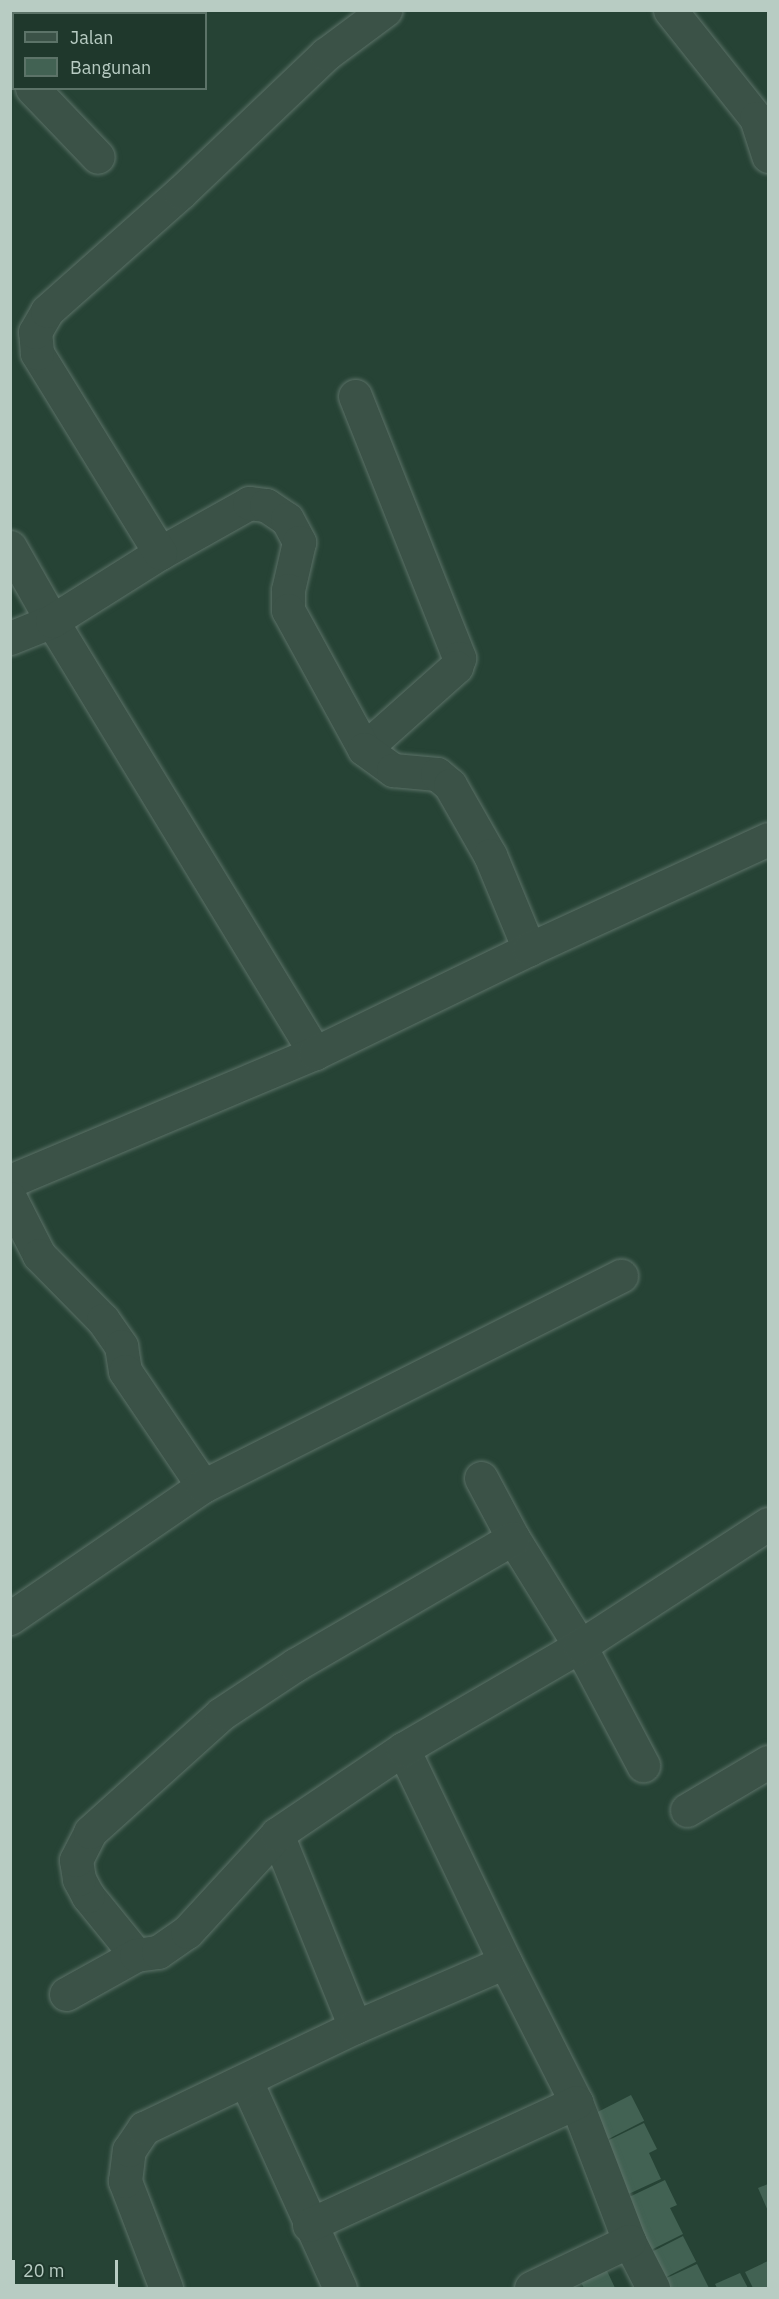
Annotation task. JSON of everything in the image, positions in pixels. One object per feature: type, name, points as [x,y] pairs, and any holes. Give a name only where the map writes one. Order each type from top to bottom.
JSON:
[{"type":"street","points":[[160,553],[37,353],[35,332],[47,311],[181,192],[308,70],[385,10]]},
{"type":"street","points":[[670,10],[762,115],[768,156]]},
{"type":"street","points":[[34,90],[98,157]]},
{"type":"street","points":[[355,396],[459,658],[456,667],[364,749]]},
{"type":"street","points":[[10,639],[52,621],[160,553],[249,504],[267,505],[287,519],[298,542],[288,590],[288,610],[364,749],[393,770],[437,774],[450,785],[490,855],[529,949]]},
{"type":"street","points":[[10,547],[52,621],[315,1053]]},
{"type":"street","points":[[10,1181],[315,1053],[529,949],[768,839]]},
{"type":"street","points":[[10,1198],[39,1254],[103,1320],[121,1346],[125,1371],[203,1486]]},
{"type":"street","points":[[10,1618],[203,1486],[621,1276]]},
{"type":"street","points":[[481,1478],[513,1538],[580,1646],[643,1765]]},
{"type":"street","points":[[66,1994],[136,1955],[158,1952],[187,1932],[277,1834],[403,1749],[580,1646],[768,1524]]},
{"type":"street","points":[[136,1955],[88,1896],[79,1879],[76,1860],[90,1832],[221,1714],[294,1665],[513,1538]]},
{"type":"street","points":[[403,1749],[505,1962],[576,2102],[628,2241],[653,2289]]},
{"type":"street","points":[[687,1810],[768,1762]]},
{"type":"street","points":[[277,1834],[355,2027]]},
{"type":"street","points":[[166,2289],[124,2181],[129,2150],[144,2128],[355,2027],[505,1962]]},
{"type":"street","points":[[246,2081],[309,2225],[340,2289]]},
{"type":"street","points":[[309,2225],[576,2102]]},
{"type":"street","points":[[531,2289],[628,2241]]},
{"type":"building","points":[[631,2095],[644,2121],[605,2141],[592,2115]]},
{"type":"building","points":[[644,2123],[657,2149],[649,2153],[661,2179],[622,2197],[605,2142]]},
{"type":"building","points":[[665,2180],[677,2205],[670,2208],[683,2234],[643,2254],[625,2199]]},
{"type":"building","points":[[768,2184],[768,2211],[758,2188]]},
{"type":"building","points":[[683,2236],[696,2262],[658,2281],[645,2256]]},
{"type":"building","points":[[602,2260],[615,2288],[584,2288],[576,2273]]},
{"type":"building","points":[[768,2261],[768,2288],[753,2288],[745,2272]]},
{"type":"building","points":[[697,2264],[709,2288],[661,2288],[658,2282]]},
{"type":"building","points":[[740,2273],[748,2288],[717,2288],[715,2284]]}]
